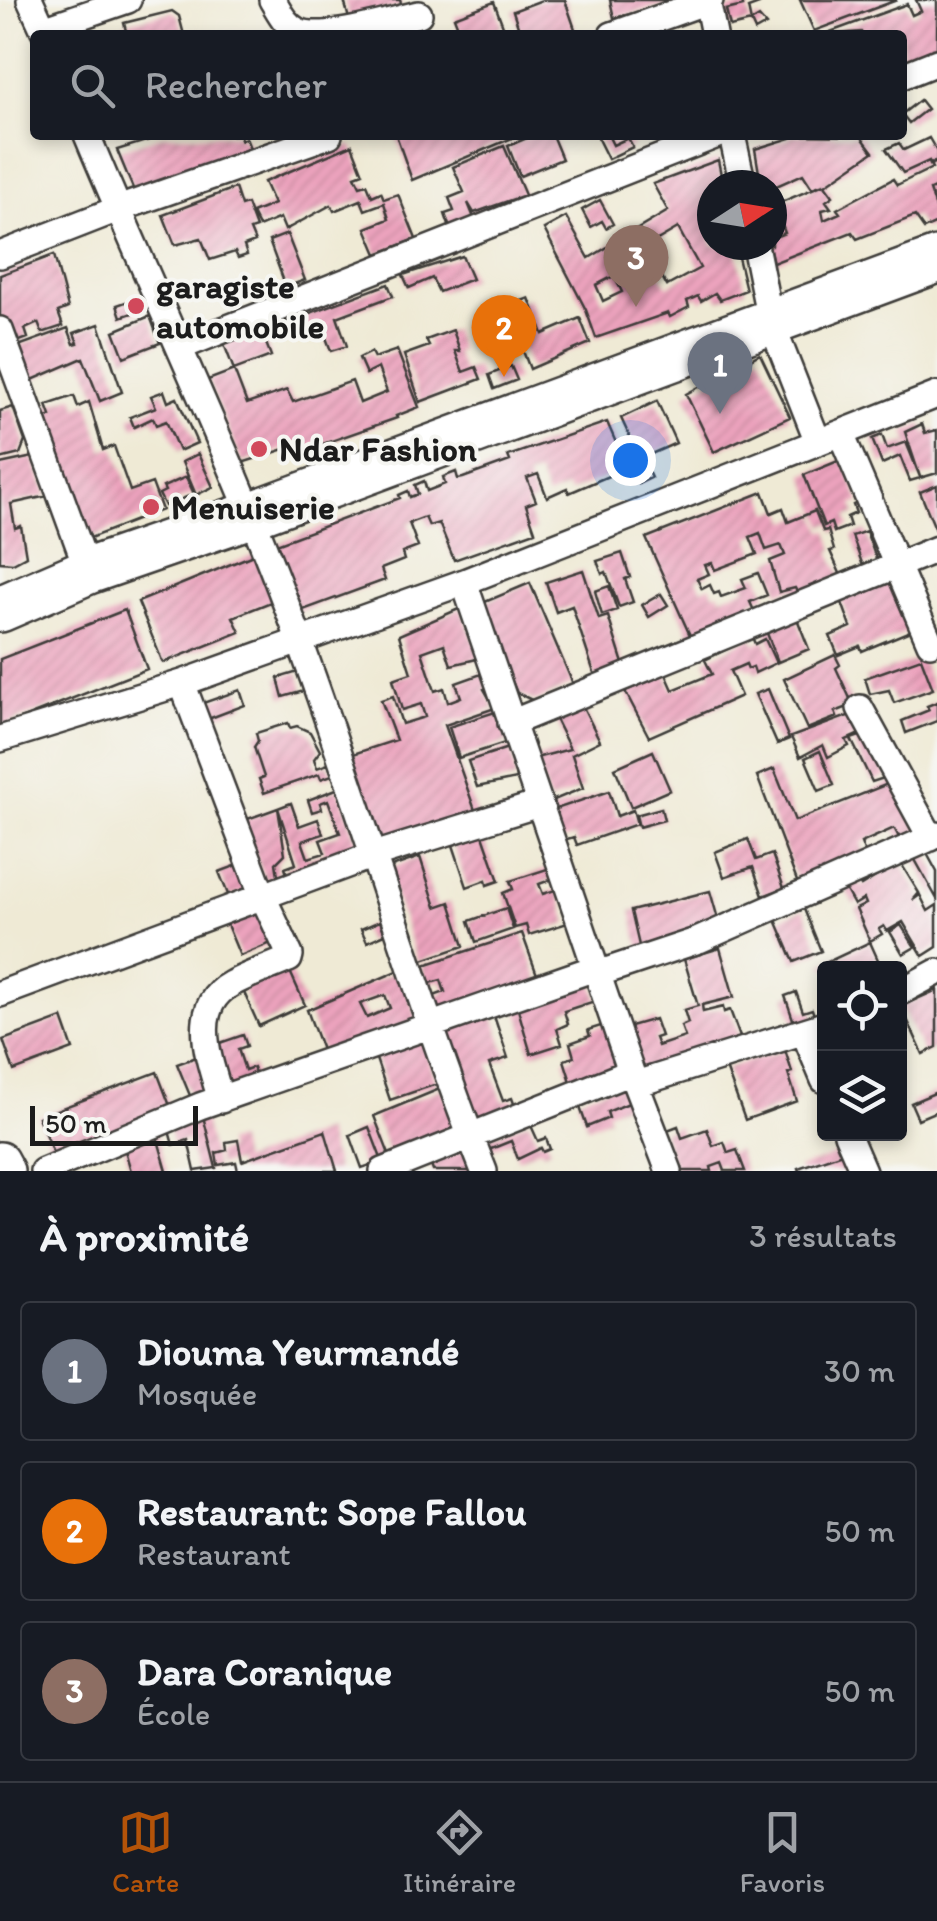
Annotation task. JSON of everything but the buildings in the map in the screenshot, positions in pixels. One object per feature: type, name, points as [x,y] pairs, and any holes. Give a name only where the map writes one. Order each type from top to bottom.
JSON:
[{"type":"highway","points":[[5,607],[86,572],[937,260]]},
{"type":"street","points":[[30,0],[43,30]]},
{"type":"street","points":[[49,30],[128,0]]},
{"type":"street","points":[[272,0],[284,20],[297,30]]},
{"type":"street","points":[[626,30],[708,0],[713,30]]},
{"type":"street","points":[[340,30],[420,16]]},
{"type":"street","points":[[907,74],[937,62]]},
{"type":"street","points":[[89,140],[180,347],[300,640],[428,1025],[484,1171]]},
{"type":"street","points":[[0,255],[118,208],[315,140]]},
{"type":"street","points":[[180,347],[722,140]]},
{"type":"street","points":[[733,140],[739,170]]},
{"type":"street","points":[[758,260],[770,320],[935,647]]},
{"type":"street","points":[[0,330],[86,572]]},
{"type":"street","points":[[0,739],[182,682],[464,582],[937,396]]},
{"type":"street","points":[[511,722],[937,549]]},
{"type":"street","points":[[464,582],[633,1078],[669,1171]]},
{"type":"street","points":[[182,682],[263,896],[290,956],[230,984],[221,990],[211,1008],[204,1041],[221,1100]]},
{"type":"street","points":[[42,1171],[154,1124],[428,1025],[699,940],[933,844],[860,708]]},
{"type":"street","points":[[0,994],[371,856],[539,804]]},
{"type":"street","points":[[907,988],[937,972]]},
{"type":"street","points":[[382,1171],[633,1078],[814,1028]]},
{"type":"street","points":[[850,1141],[863,1171]]},
{"type":"street","points":[[0,1160],[6,1171]]},
{"type":"place","name":"garagiste automobile","points":[[136,306]]},
{"type":"place","name":"Dara Coranique","points":[[636,307]]},
{"type":"place","name":"Restaurant: Sope Fallou","points":[[504,377]]},
{"type":"place","name":"Diouma Yeurmandé","points":[[720,414]]},
{"type":"place","name":"Ndar Fashion","points":[[259,449]]},
{"type":"place","name":"Menuiserie","points":[[151,507]]}]
